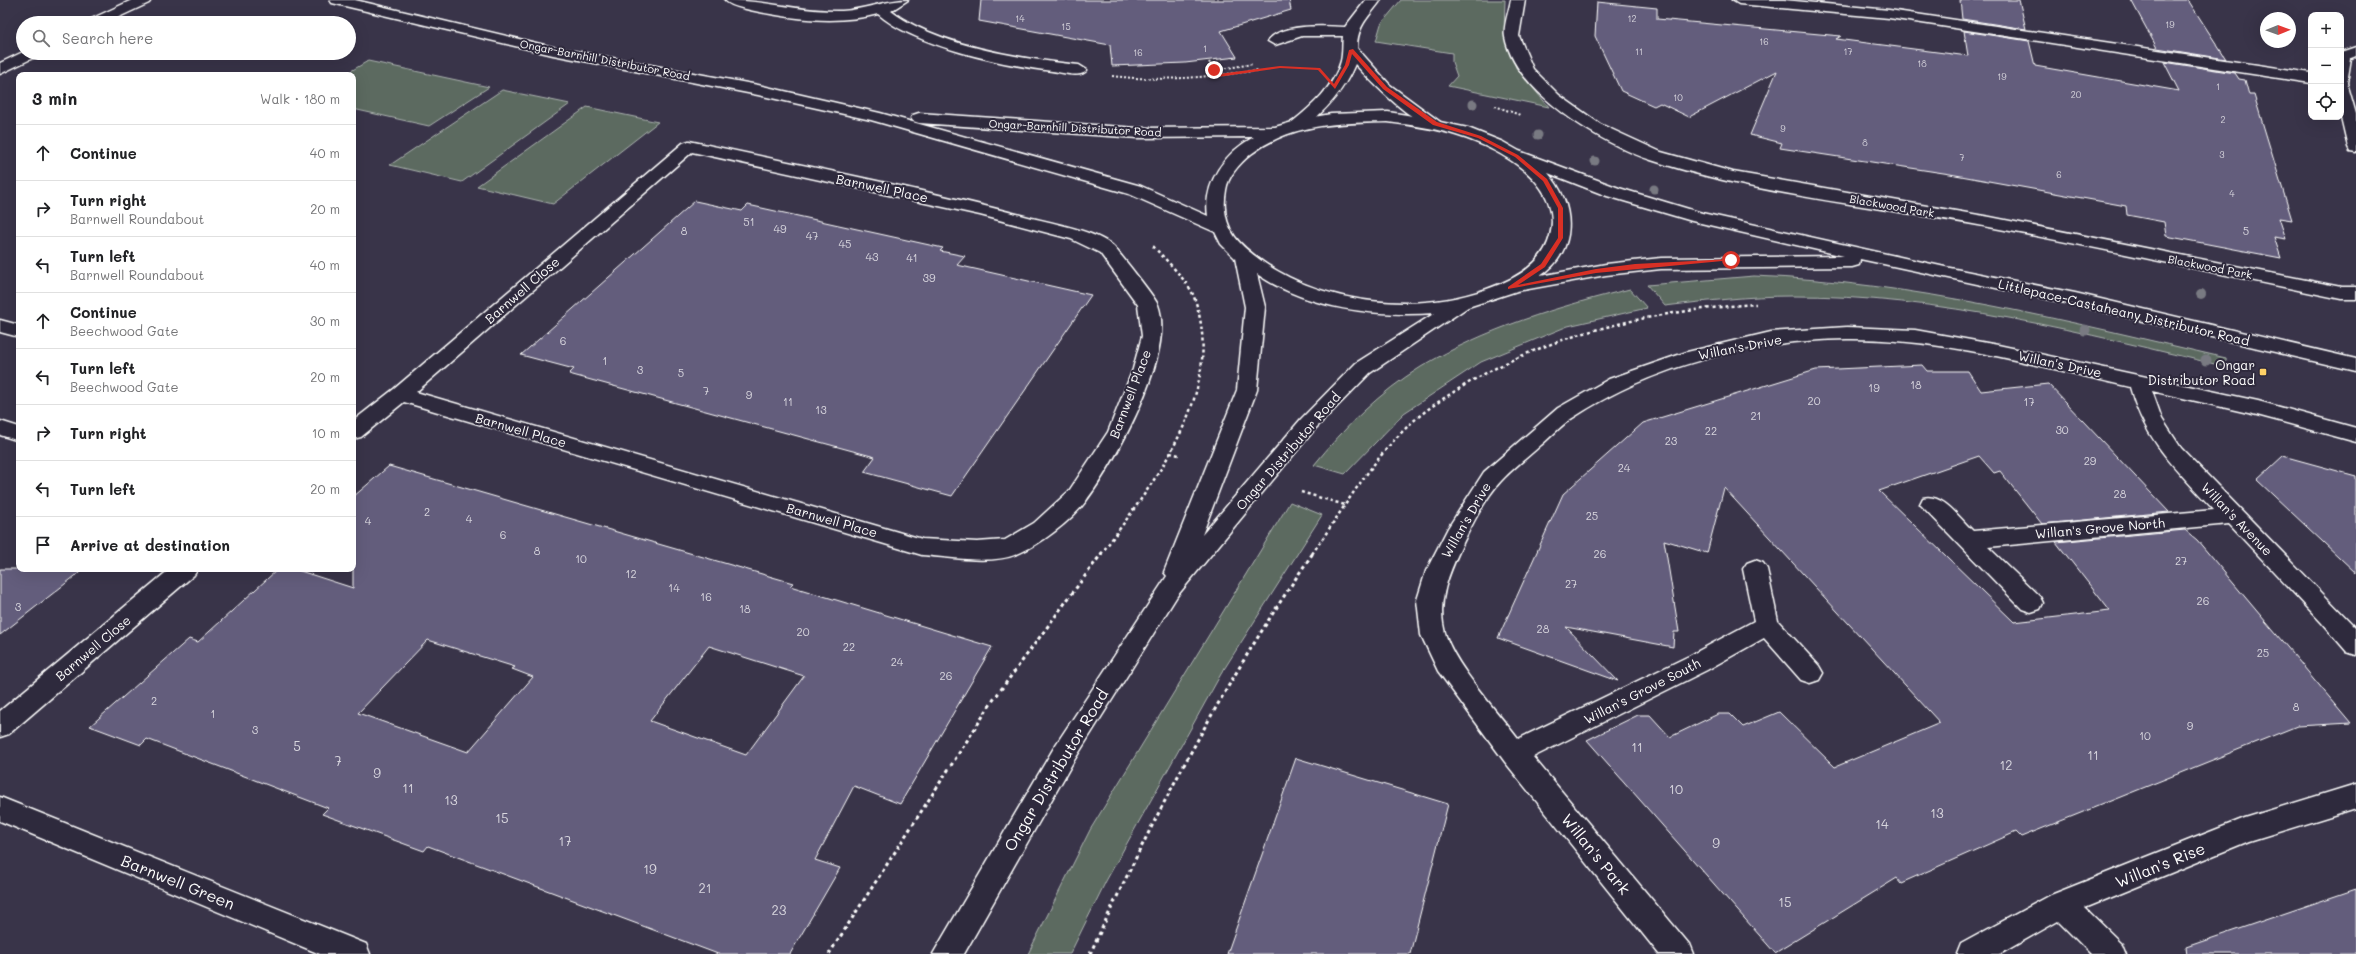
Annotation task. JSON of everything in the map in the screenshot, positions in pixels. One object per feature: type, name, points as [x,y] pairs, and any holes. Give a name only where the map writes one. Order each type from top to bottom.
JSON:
[{"type":"street","points":[[109,16],[144,0]]},
{"type":"street","name":"Ongar-Barnhill Distributor Road","points":[[337,0],[553,51],[758,90],[874,116],[1135,190],[1220,228]]},
{"type":"street","points":[[732,0],[762,8],[832,15],[863,14],[882,10],[901,0]]},
{"type":"street","points":[[1297,126],[1320,108],[1335,88],[1347,65],[1351,50],[1350,32],[1356,21],[1374,0]]},
{"type":"street","name":"Blackwood Park","points":[[1518,0],[1512,36],[1526,71],[1553,98],[1594,127],[1655,156],[1731,177],[1990,222],[2341,293],[2356,293]]},
{"type":"street","points":[[1739,0],[1889,7],[2308,77]]},
{"type":"street","points":[[882,10],[887,15],[918,31],[984,55],[1026,64],[1079,70]]},
{"type":"street","points":[[1275,41],[1285,35],[1303,31],[1350,32]]},
{"type":"street","points":[[1351,50],[1385,88],[1435,124]]},
{"type":"street","points":[[2344,56],[2356,50]]},
{"type":"street","points":[[0,69],[18,60]]},
{"type":"street","points":[[2344,97],[2356,147]]},
{"type":"street","name":"Ongar-Barnhill Distributor Road","points":[[874,116],[1138,133],[1277,132]]},
{"type":"street","points":[[1388,117],[1435,124],[1479,137],[1517,156],[1545,180],[1560,208],[1560,238],[1544,265],[1510,288],[1462,303],[1406,309],[1349,303],[1307,292],[1272,277],[1244,258],[1220,228],[1213,203],[1217,186],[1232,161],[1253,145],[1277,132],[1297,126],[1341,118],[1388,117]]},
{"type":"street","name":"Barnwell Place","points":[[401,394],[922,547],[977,552],[1010,548],[1042,530],[1078,497],[1118,432],[1142,369],[1152,336],[1148,305],[1106,249],[1077,235],[982,210],[689,146]]},
{"type":"street","name":"Barnwell Close","points":[[356,430],[401,394],[689,146]]},
{"type":"street","name":"Littlepace-Castaheany Distributor Road","points":[[1517,156],[1613,192],[1698,217],[1891,261],[2075,299],[2356,365]]},
{"type":"street","name":"Ongar Distributor Road","points":[[1169,590],[1247,390],[1255,307],[1244,258]]},
{"type":"street","name":"Littlepace-Castaheany Distributor Road","points":[[1510,288],[1596,271],[1635,266],[1731,260],[1891,261]]},
{"type":"street","name":"Ongar Distributor Road","points":[[948,954],[1064,754],[1169,590],[1308,424],[1363,368],[1462,303]]},
{"type":"street","points":[[0,326],[16,330]]},
{"type":"street","name":"Willan's Drive","points":[[1514,754],[1447,664],[1433,635],[1429,600],[1438,571],[1460,528],[1492,477],[1565,413],[1616,384],[1694,356],[1771,338],[1847,333],[1916,336],[1998,351],[2139,381],[2258,408],[2356,435]]},
{"type":"street","name":"Willan's Avenue","points":[[2139,381],[2153,425],[2173,453],[2331,616],[2356,644]]},
{"type":"street","points":[[0,428],[16,433]]},
{"type":"street","points":[[1931,504],[2031,603]]},
{"type":"street","name":"Willan's Grove North","points":[[1968,540],[2233,516]]},
{"type":"street","points":[[1755,569],[1767,624],[1810,673]]},
{"type":"street","name":"Barnwell Close","points":[[0,726],[182,572]]},
{"type":"street","name":"Willan's Grove South","points":[[1514,754],[1698,663],[1767,624]]},
{"type":"street","name":"Willan's Park","points":[[1514,754],[1678,954]]},
{"type":"street","name":"Willan's Rise","points":[[1972,954],[2061,904],[2245,830],[2356,796]]},
{"type":"street","name":"Barnwell Green","points":[[0,810],[355,954]]},
{"type":"street","points":[[2061,904],[2111,954]]},
{"type":"path","points":[[1209,62],[1218,76]]},
{"type":"path","points":[[1079,70],[1149,80],[1192,80],[1265,69]]},
{"type":"path","points":[[829,954],[994,698],[1124,523],[1163,466],[1182,429],[1195,397],[1204,355],[1201,323],[1194,295],[1172,266],[1150,244]]},
{"type":"path","points":[[1090,954],[1128,875],[1229,683],[1360,481],[1408,426],[1464,385],[1511,360],[1574,336],[1627,320],[1670,312],[1759,304]]},
{"type":"green space","points":[[1401,0],[1505,0],[1504,33],[1516,68],[1549,107],[1448,86],[1457,76],[1452,62],[1452,53],[1376,41],[1381,24]]},
{"type":"green space","points":[[368,61],[489,87],[429,126],[356,110],[356,72],[349,72]]},
{"type":"green space","points":[[502,90],[570,104],[462,182],[390,165]]},
{"type":"green space","points":[[587,107],[658,122],[553,204],[477,186]]},
{"type":"green space","points":[[1754,276],[1874,286],[1992,306],[2226,358],[2227,367],[2065,329],[1956,309],[1846,297],[1791,296],[1744,298],[1665,306],[1647,285]]},
{"type":"green space","points":[[1630,289],[1647,308],[1568,326],[1481,362],[1404,413],[1345,474],[1314,465],[1350,424],[1377,399],[1406,377],[1445,353],[1522,320],[1576,303]]},
{"type":"green space","points":[[1290,502],[1322,515],[1221,674],[1106,881],[1070,954],[1028,954],[1090,830]]},
{"type":"building","points":[[981,0],[1289,0],[1291,10],[1221,31],[1237,57],[1185,63],[1112,66],[1110,45],[979,21]]},
{"type":"building","points":[[1960,0],[2019,0],[2026,29],[1962,19]]},
{"type":"building","points":[[2131,0],[2188,0],[2226,59],[2157,48]]},
{"type":"building","points":[[1597,2],[1657,8],[1657,19],[1841,36],[1836,39],[1968,56],[1964,31],[2029,41],[2035,66],[2179,91],[2164,62],[2235,73],[2239,79],[2245,80],[2249,95],[2254,95],[2292,220],[2279,218],[2286,239],[2274,237],[2281,258],[2166,236],[2164,222],[2127,215],[2126,206],[1950,174],[1780,148],[1782,143],[1750,135],[1777,71],[1689,117],[1660,103],[1654,106],[1621,91],[1595,36]]},
{"type":"building","points":[[695,201],[742,211],[748,205],[943,248],[940,251],[965,256],[957,265],[1091,295],[952,496],[864,472],[875,457],[569,374],[574,369],[521,355]]},
{"type":"building","points":[[1922,365],[1927,371],[1968,371],[1981,391],[2048,384],[2169,512],[2042,524],[2000,471],[1994,473],[1979,456],[1879,491],[2014,622],[2110,611],[2056,542],[2185,530],[2197,540],[2351,723],[2297,726],[2021,837],[2016,832],[1901,883],[1897,878],[1775,953],[1587,740],[1638,715],[1650,715],[1670,737],[1718,714],[1730,714],[1743,727],[1779,712],[1835,767],[1940,723],[1724,488],[1707,553],[1664,540],[1679,632],[1674,632],[1673,647],[1566,627],[1618,681],[1498,638],[1563,494],[1643,423],[1816,370]]},
{"type":"building","points":[[2283,456],[2356,476],[2356,573],[2257,480]]},
{"type":"building","points":[[389,466],[793,583],[790,586],[992,647],[900,804],[854,786],[815,860],[840,868],[790,954],[718,954],[428,846],[424,851],[322,814],[328,808],[147,739],[141,745],[90,726],[189,639],[198,642],[275,572],[303,572],[353,588],[353,572],[356,572],[356,494]],"holes":[[[428,640],[515,667],[512,669],[533,677],[468,752],[358,713]],[[709,646],[804,676],[746,755],[650,721]]]},
{"type":"building","points":[[0,569],[16,569],[16,572],[80,572],[0,635]]},
{"type":"building","points":[[1296,758],[1448,804],[1410,954],[1227,954]]},
{"type":"building","points":[[2356,889],[2356,954],[2187,954],[2186,947]]},
{"type":"place","name":"Ongar Distributor Road","points":[[2263,372]]},
{"type":"route","points":[[1214,70],[1218,76],[1280,67],[1320,69],[1335,88],[1347,65],[1351,50],[1364,67],[1385,88],[1435,124],[1479,137],[1517,156],[1545,180],[1560,208],[1560,238],[1544,265],[1510,288],[1596,271],[1635,266],[1731,260]]}]
